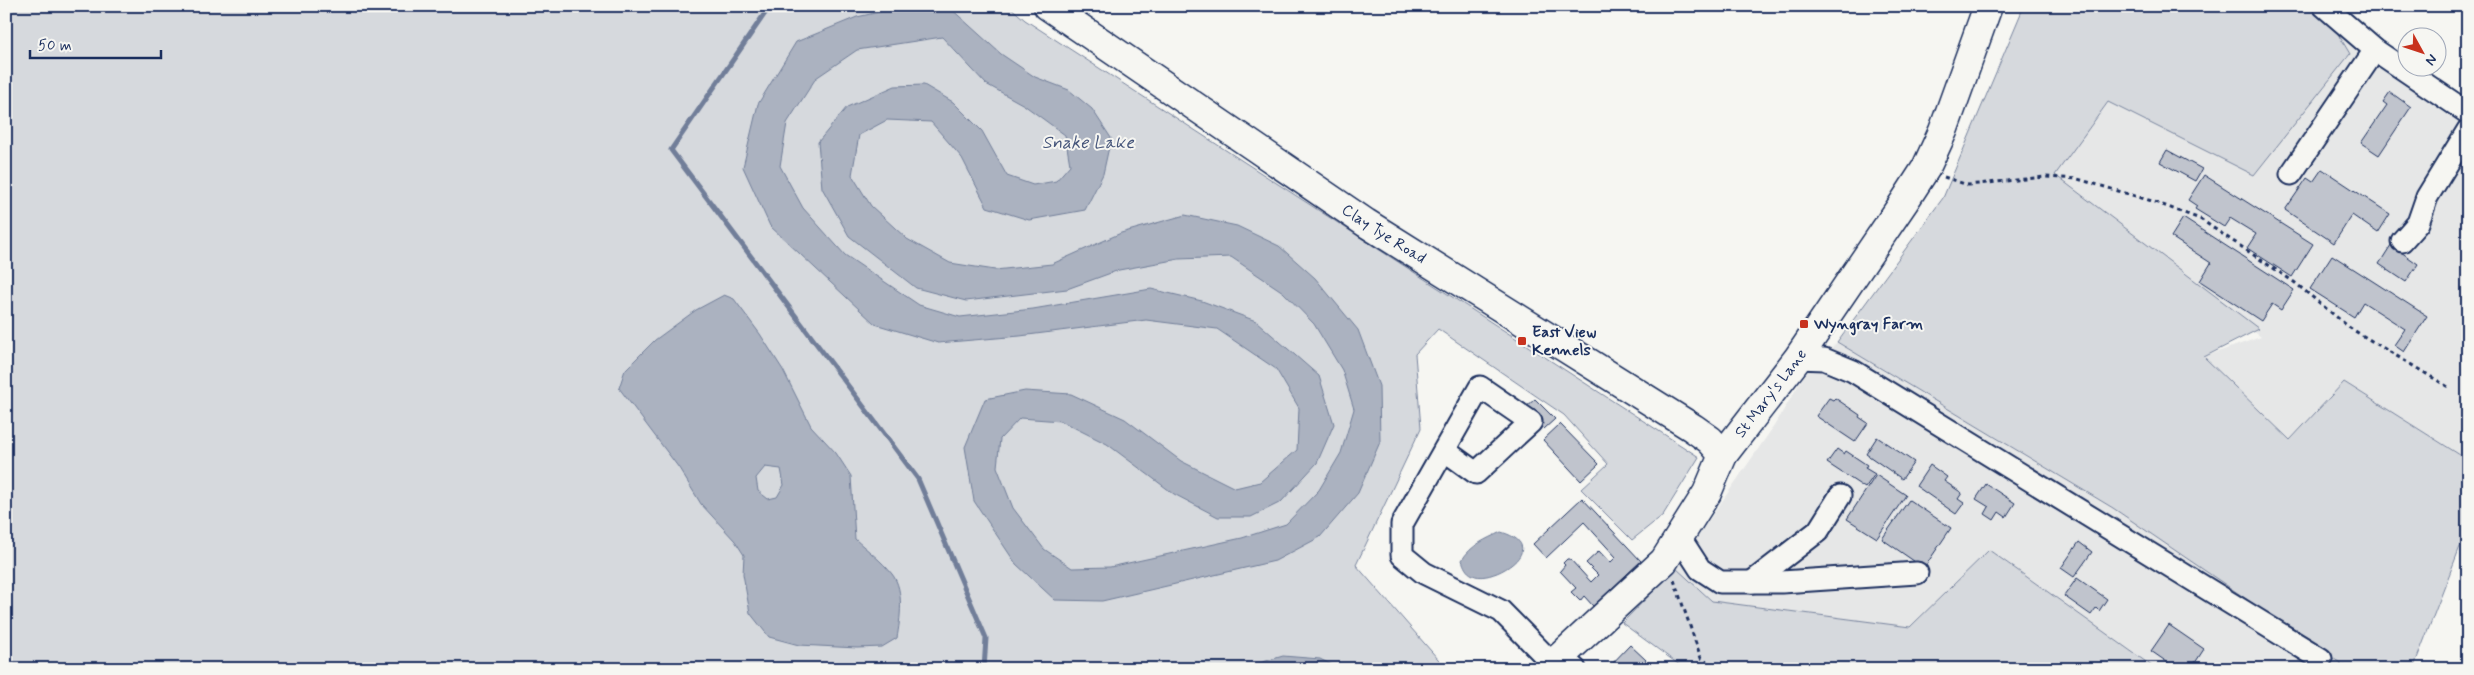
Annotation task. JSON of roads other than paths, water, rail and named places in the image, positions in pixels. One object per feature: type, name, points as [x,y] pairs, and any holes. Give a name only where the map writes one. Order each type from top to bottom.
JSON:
[{"type":"main road","name":"Clay Tye Road","points":[[1048,6],[1366,222],[1693,428],[1710,440],[1724,455]]},
{"type":"main road","name":"St Mary's Lane","points":[[1559,664],[1664,561],[1708,493],[1724,455],[1798,358],[1926,168],[1942,131],[1988,6]]},
{"type":"lane","points":[[2324,6],[2375,50],[2468,113]]},
{"type":"lane","points":[[2291,174],[2375,50]]},
{"type":"lane","points":[[2402,241],[2418,223],[2427,197],[2468,130]]},
{"type":"lane","points":[[1798,358],[1824,359],[1852,371],[2321,658]]},
{"type":"lane","points":[[1444,450],[1402,524],[1402,555],[1424,573],[1501,611],[1559,664]]},
{"type":"lane","points":[[1752,582],[1818,531],[1840,496]]},
{"type":"lane","points":[[1680,538],[1700,569],[1720,582],[1916,573]]},
{"type":"water","name":"Snake Lake","points":[[906,6],[948,6],[1001,54],[1035,77],[1069,90],[1092,109],[1111,138],[1103,174],[1085,210],[1029,220],[987,207],[962,158],[931,122],[887,120],[859,135],[852,175],[871,206],[907,239],[950,263],[995,270],[1052,264],[1121,233],[1185,215],[1237,226],[1279,246],[1315,278],[1358,330],[1379,386],[1380,442],[1358,493],[1320,537],[1275,561],[1102,601],[1055,600],[1016,564],[974,501],[965,447],[985,399],[1025,391],[1071,394],[1125,419],[1181,461],[1235,488],[1260,482],[1297,450],[1299,408],[1276,369],[1217,329],[1146,320],[1020,336],[938,343],[875,324],[770,226],[743,167],[758,104],[796,42],[857,17]],"holes":[[[942,37],[986,84],[1024,105],[1065,135],[1070,165],[1056,181],[1033,185],[1007,176],[982,131],[953,102],[924,85],[895,86],[847,107],[818,142],[822,188],[849,236],[916,288],[966,301],[1067,289],[1119,270],[1179,259],[1231,257],[1283,292],[1314,324],[1342,370],[1354,409],[1341,453],[1319,490],[1286,524],[1242,538],[1110,567],[1072,568],[1044,549],[1013,508],[997,467],[1000,439],[1020,418],[1061,421],[1107,444],[1174,494],[1218,517],[1251,517],[1281,502],[1317,463],[1334,424],[1319,376],[1256,321],[1202,301],[1151,289],[1033,309],[960,317],[919,305],[845,255],[803,208],[780,166],[787,123],[816,78],[857,50]]]},
{"type":"water","points":[[724,295],[734,299],[760,334],[783,370],[811,426],[836,453],[851,476],[855,539],[888,569],[899,588],[901,605],[897,638],[882,647],[857,648],[799,645],[769,637],[750,613],[743,574],[744,555],[735,541],[701,504],[679,468],[619,388],[625,370],[655,340],[696,310]],"holes":[[[765,467],[781,469],[784,485],[777,497],[768,499],[758,491],[756,478]]]},
{"type":"water","points":[[1501,532],[1516,539],[1522,546],[1520,555],[1514,563],[1504,570],[1482,577],[1473,575],[1465,567],[1462,560],[1479,543]]},
{"type":"water","points":[[1283,656],[1320,659],[1340,669],[1071,669],[1076,667],[1125,665],[1167,668],[1246,667]]},
{"type":"waterway","points":[[770,6],[671,150],[918,479],[986,638],[984,669]]},
{"type":"place","name":"Wyngray Farm","points":[[1804,324]]},
{"type":"place","name":"East View Kennels","points":[[1522,341]]}]
